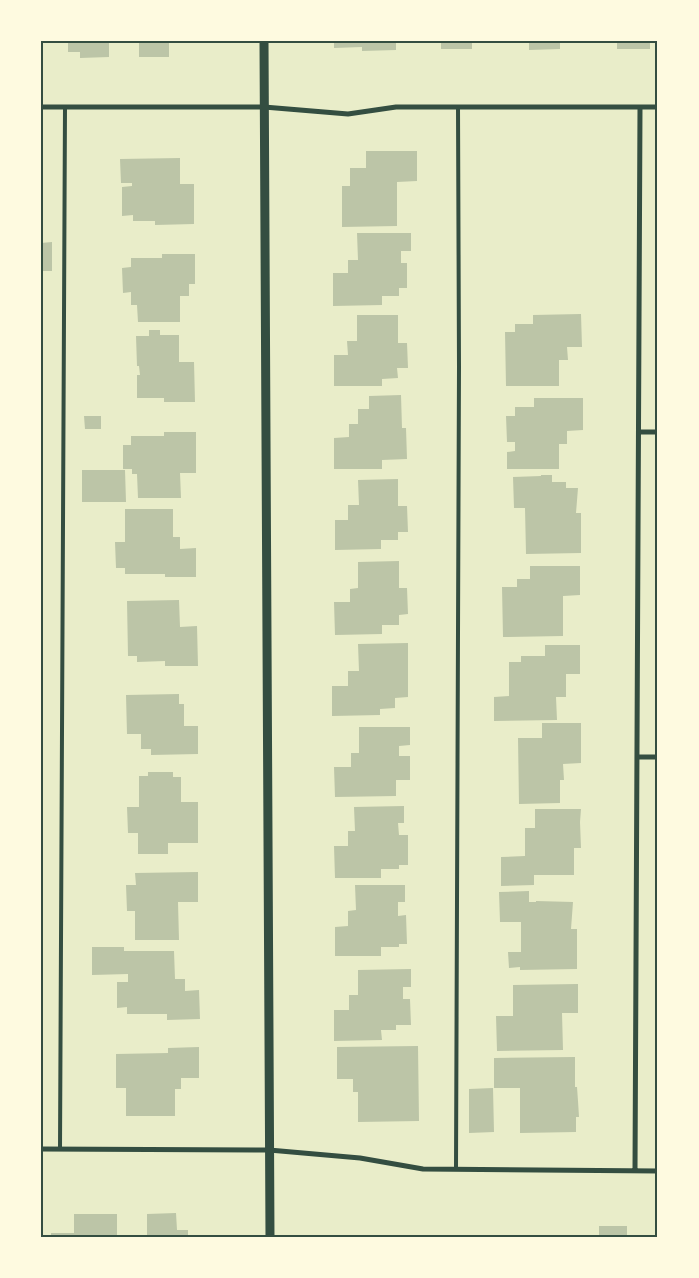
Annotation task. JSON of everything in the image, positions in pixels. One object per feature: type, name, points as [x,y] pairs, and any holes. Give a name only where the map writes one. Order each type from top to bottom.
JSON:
[{"type":"street","points":[[264,41],[270,1237]]},
{"type":"street","points":[[41,108],[264,107],[348,114],[396,107],[658,107]]},
{"type":"street","points":[[635,1171],[640,107]]},
{"type":"street","points":[[638,432],[658,432]]},
{"type":"street","points":[[637,757],[658,757]]},
{"type":"street","points":[[41,1149],[269,1150],[360,1158],[423,1169],[658,1171]]},
{"type":"lane","points":[[456,1170],[458,107]]},
{"type":"lane","points":[[60,1149],[65,108]]},
{"type":"building","points":[[43,41],[109,41],[109,57],[80,58],[80,52],[68,52],[68,43],[43,43]]},
{"type":"building","points":[[139,41],[169,41],[169,57],[139,57]]},
{"type":"building","points":[[334,41],[396,41],[396,50],[362,51],[362,47],[334,48]]},
{"type":"building","points":[[441,41],[472,41],[472,49],[441,49]]},
{"type":"building","points":[[529,41],[560,41],[560,49],[529,50]]},
{"type":"building","points":[[617,41],[650,41],[650,49],[617,49]]},
{"type":"building","points":[[366,151],[417,151],[417,181],[397,182],[397,226],[342,227],[342,186],[350,186],[350,168],[366,168]]},
{"type":"building","points":[[180,158],[180,184],[194,184],[194,224],[155,225],[155,221],[133,221],[133,215],[122,216],[122,187],[132,186],[132,183],[121,183],[120,159]]},
{"type":"building","points":[[357,233],[411,233],[411,251],[401,251],[401,263],[407,263],[407,288],[399,288],[399,296],[382,296],[382,305],[333,306],[333,273],[348,273],[348,260],[358,260]]},
{"type":"building","points":[[52,242],[52,271],[41,271],[41,243]]},
{"type":"building","points":[[162,254],[195,254],[195,284],[189,284],[189,296],[180,296],[180,322],[138,322],[137,305],[131,305],[131,292],[123,293],[122,268],[131,267],[131,258],[162,258]]},
{"type":"building","points":[[581,314],[582,347],[567,347],[568,360],[559,360],[559,386],[506,386],[505,332],[515,332],[515,324],[533,324],[533,315]]},
{"type":"building","points":[[357,315],[398,315],[398,343],[407,343],[408,368],[397,368],[398,378],[382,379],[382,386],[334,386],[334,355],[348,355],[347,341],[357,341]]},
{"type":"building","points":[[149,330],[160,330],[160,335],[179,335],[179,362],[194,362],[195,402],[164,402],[164,398],[137,398],[137,375],[140,375],[139,366],[137,366],[136,336],[149,336]]},
{"type":"building","points":[[401,395],[402,428],[406,428],[407,459],[382,460],[382,469],[334,469],[334,438],[349,437],[349,424],[358,424],[358,409],[369,409],[369,396]]},
{"type":"building","points":[[534,398],[583,398],[583,430],[567,431],[567,444],[559,444],[559,469],[507,469],[507,452],[515,451],[515,442],[507,442],[506,416],[515,416],[515,407],[534,407]]},
{"type":"building","points":[[84,416],[101,416],[101,429],[85,429]]},
{"type":"building","points":[[164,432],[196,432],[196,473],[180,473],[181,498],[138,498],[137,474],[132,474],[132,469],[123,469],[123,445],[131,445],[131,436],[164,436]]},
{"type":"building","points":[[82,470],[125,470],[126,502],[82,502]]},
{"type":"building","points":[[552,475],[552,482],[566,482],[566,488],[578,488],[576,513],[581,513],[581,553],[526,554],[525,508],[514,508],[513,477]]},
{"type":"building","points":[[398,479],[398,506],[407,506],[408,532],[398,532],[398,540],[381,540],[381,549],[335,550],[335,520],[348,520],[348,505],[359,505],[358,480]]},
{"type":"building","points":[[125,509],[173,509],[173,537],[180,537],[180,549],[196,548],[196,577],[165,577],[165,574],[125,574],[125,568],[116,568],[115,542],[125,542]]},
{"type":"building","points":[[399,561],[399,588],[407,588],[408,614],[399,615],[399,625],[382,625],[382,634],[335,635],[334,602],[350,602],[350,589],[358,588],[358,562]]},
{"type":"building","points":[[530,566],[580,566],[580,595],[563,596],[563,636],[503,637],[502,587],[517,587],[517,579],[530,579]]},
{"type":"building","points":[[179,600],[180,627],[197,626],[198,666],[165,666],[165,661],[137,662],[137,656],[128,656],[127,601]]},
{"type":"building","points":[[408,643],[408,697],[395,698],[395,708],[380,709],[380,715],[332,716],[332,686],[348,686],[348,671],[359,671],[358,644]]},
{"type":"building","points":[[545,645],[580,645],[580,674],[566,674],[566,697],[556,697],[557,720],[494,721],[494,697],[509,696],[509,662],[521,662],[521,656],[545,656]]},
{"type":"building","points":[[179,694],[179,704],[184,704],[184,726],[198,726],[198,754],[151,755],[151,749],[141,749],[141,734],[127,734],[126,695]]},
{"type":"building","points":[[542,723],[581,723],[581,763],[563,764],[564,780],[560,780],[560,803],[519,804],[518,738],[542,738]]},
{"type":"building","points":[[359,727],[410,727],[410,745],[399,746],[399,756],[410,756],[410,780],[396,780],[396,796],[335,797],[334,767],[351,767],[351,753],[359,753]]},
{"type":"building","points":[[148,772],[173,772],[173,777],[181,777],[181,802],[198,802],[198,843],[168,843],[168,854],[138,854],[138,833],[128,833],[127,807],[139,807],[139,776],[148,776]]},
{"type":"building","points":[[404,806],[404,823],[398,823],[399,835],[408,835],[408,865],[399,865],[399,869],[381,869],[381,878],[335,878],[334,846],[348,846],[348,831],[355,831],[354,807]]},
{"type":"building","points":[[535,809],[581,809],[581,848],[574,848],[574,875],[534,875],[534,885],[501,886],[501,857],[525,856],[525,828],[535,828]]},
{"type":"building","points":[[198,872],[198,902],[178,902],[179,940],[135,940],[135,911],[127,911],[126,885],[136,885],[135,873]]},
{"type":"building","points":[[355,885],[405,885],[405,902],[398,902],[398,916],[406,915],[407,944],[399,944],[399,947],[381,947],[381,956],[335,956],[335,927],[348,926],[348,911],[356,910]]},
{"type":"building","points":[[529,891],[529,902],[573,902],[571,929],[577,929],[577,969],[520,970],[520,967],[509,968],[508,952],[521,952],[521,922],[500,922],[499,892]]},
{"type":"building","points":[[92,947],[124,947],[124,951],[174,951],[175,979],[185,979],[185,991],[199,990],[200,1019],[167,1020],[167,1014],[127,1014],[127,1007],[117,1008],[117,982],[128,982],[128,974],[92,975]]},
{"type":"building","points":[[411,969],[411,987],[403,987],[403,999],[410,999],[411,1025],[396,1025],[396,1030],[381,1030],[382,1040],[334,1041],[334,1010],[349,1010],[349,995],[358,995],[358,970]]},
{"type":"building","points":[[578,984],[578,1013],[562,1013],[563,1050],[497,1051],[496,1016],[513,1016],[513,985]]},
{"type":"building","points":[[418,1046],[419,1121],[358,1122],[358,1092],[353,1092],[353,1079],[337,1079],[337,1047]]},
{"type":"building","points":[[199,1047],[199,1078],[181,1078],[181,1089],[175,1089],[175,1116],[126,1116],[126,1088],[116,1088],[116,1054],[168,1053],[168,1048]]},
{"type":"building","points":[[575,1057],[575,1087],[577,1087],[579,1117],[576,1117],[576,1132],[520,1133],[520,1088],[494,1088],[494,1058]]},
{"type":"building","points":[[493,1088],[494,1132],[469,1133],[469,1089]]},
{"type":"building","points":[[176,1213],[177,1230],[188,1230],[188,1237],[147,1237],[147,1214]]},
{"type":"building","points":[[74,1214],[117,1214],[117,1237],[51,1237],[51,1233],[74,1233]]},
{"type":"building","points":[[599,1226],[627,1226],[627,1237],[599,1237]]},
{"type":"building","points":[[538,1235],[560,1235],[560,1237],[538,1237]]}]
